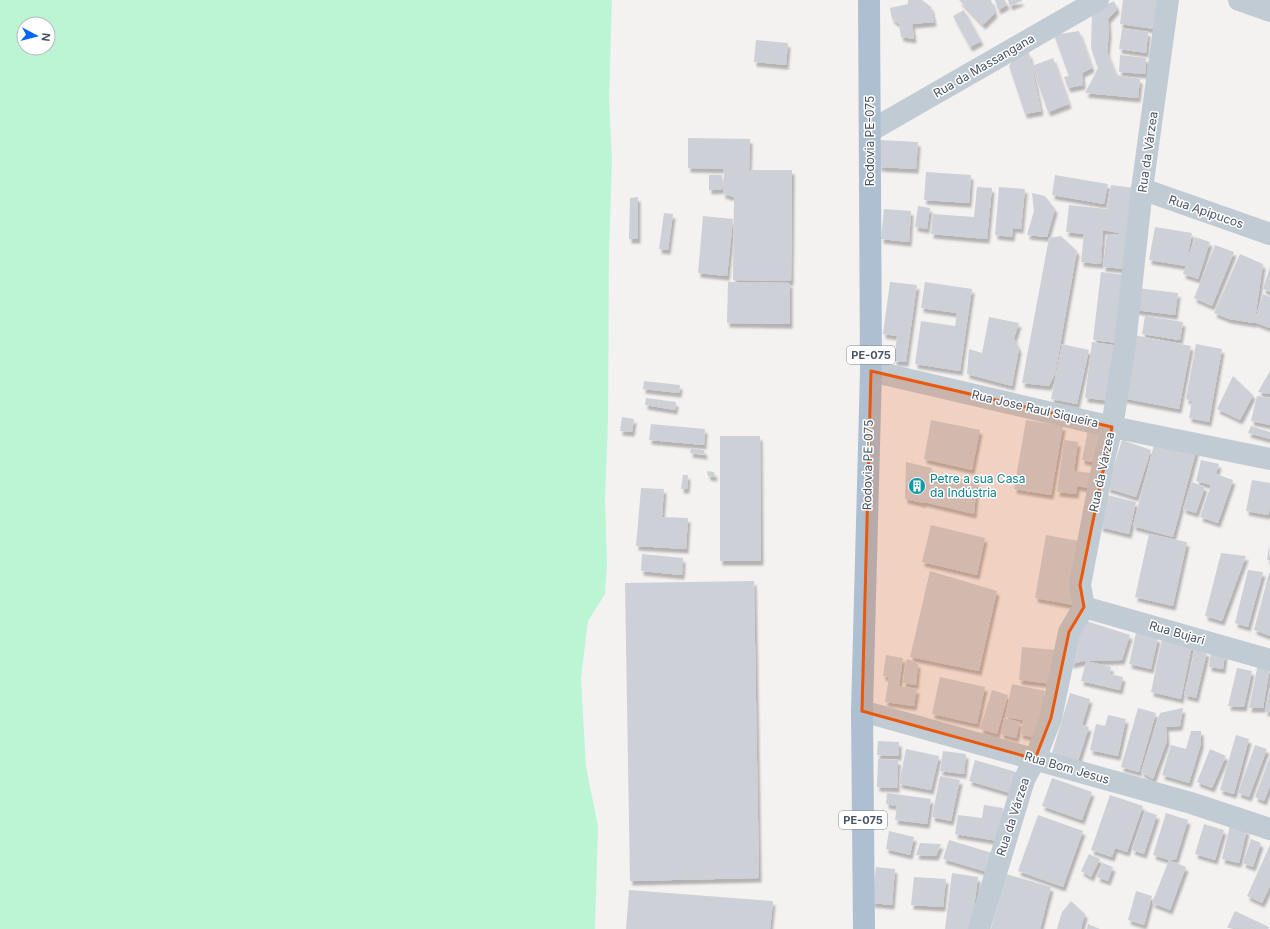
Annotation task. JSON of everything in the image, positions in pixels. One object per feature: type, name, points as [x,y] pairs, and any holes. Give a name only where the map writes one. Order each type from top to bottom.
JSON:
[{"type":"main road","name":"Rodovia PE-075","points":[[864,929],[862,711],[871,371],[869,0]]},
{"type":"street","name":"Rua da Massangana","points":[[870,132],[1098,0]]},
{"type":"street","name":"Rua da Várzea","points":[[979,929],[1024,780],[1035,759],[1051,718],[1070,632],[1084,606],[1080,585],[1103,464],[1112,427],[1125,344],[1142,189],[1168,0]]},
{"type":"street","points":[[1239,0],[1270,11]]},
{"type":"street","name":"Rua Apipucos","points":[[1142,189],[1270,234]]},
{"type":"street","name":"Rua Jose Raul Siqueira","points":[[871,371],[1112,427],[1270,459]]},
{"type":"street","name":"Rua Bujari","points":[[1084,606],[1270,660]]},
{"type":"street","name":"Rua Bom Jesus","points":[[862,711],[1191,804],[1270,829]]},
{"type":"highlighted area","points":[[871,371],[1112,427],[1080,585],[1084,607],[1069,632],[1051,718],[1035,759],[862,711]]},
{"type":"green space","points":[[0,0],[612,0],[609,98],[612,159],[609,255],[608,421],[605,499],[607,563],[605,594],[588,621],[581,678],[586,767],[598,826],[595,929],[0,929]]},
{"type":"building","points":[[908,0],[922,0],[931,7],[934,22],[912,24],[914,39],[901,37],[899,24],[892,19],[890,8],[908,4]]},
{"type":"building","points":[[959,0],[991,0],[995,13],[983,25]]},
{"type":"building","points":[[995,0],[1005,0],[1007,5],[998,10]]},
{"type":"building","points":[[1008,0],[1021,0],[1022,1],[1010,6]]},
{"type":"building","points":[[1123,0],[1162,0],[1154,29],[1120,24]]},
{"type":"building","points":[[1114,1],[1117,9],[1108,19],[1109,33],[1107,52],[1116,75],[1140,79],[1138,98],[1085,93],[1098,68],[1091,48],[1092,12]]},
{"type":"building","points":[[964,10],[981,41],[970,47],[953,16]]},
{"type":"building","points":[[1122,29],[1148,32],[1146,53],[1119,49]]},
{"type":"building","points":[[1079,31],[1092,68],[1082,73],[1083,85],[1068,88],[1064,77],[1069,76],[1054,35]]},
{"type":"building","points":[[756,40],[788,43],[786,65],[754,62]]},
{"type":"building","points":[[1018,53],[1029,53],[1041,111],[1025,114],[1009,66]]},
{"type":"building","points":[[1120,55],[1146,58],[1145,74],[1119,72]]},
{"type":"building","points":[[1053,58],[1069,104],[1048,112],[1032,66]]},
{"type":"building","points":[[688,138],[750,139],[749,170],[792,170],[791,281],[733,280],[734,197],[723,194],[724,169],[739,169],[688,168]]},
{"type":"building","points":[[880,140],[918,142],[916,169],[879,167]]},
{"type":"building","points":[[926,172],[971,175],[969,203],[924,200]]},
{"type":"building","points":[[709,175],[722,175],[723,189],[709,190]]},
{"type":"building","points":[[1055,175],[1108,184],[1104,204],[1052,195]]},
{"type":"building","points":[[1111,185],[1142,189],[1129,235],[1103,230],[1101,264],[1081,262],[1084,234],[1066,232],[1069,205],[1107,209]]},
{"type":"building","points":[[977,187],[992,188],[987,239],[931,234],[933,214],[974,217]]},
{"type":"building","points":[[999,187],[1025,189],[1021,229],[1013,228],[1012,237],[995,235]]},
{"type":"building","points":[[1032,193],[1045,196],[1055,209],[1047,237],[1027,235],[1034,211]]},
{"type":"building","points":[[638,197],[638,239],[629,239],[630,198]]},
{"type":"building","points":[[918,206],[930,208],[927,229],[915,227]]},
{"type":"building","points":[[884,209],[911,211],[909,242],[881,239]]},
{"type":"building","points":[[664,213],[673,214],[668,250],[659,249]]},
{"type":"building","points":[[703,216],[733,219],[727,276],[698,273]]},
{"type":"building","points":[[1155,227],[1192,233],[1186,266],[1149,260]]},
{"type":"building","points":[[1107,234],[1129,235],[1126,269],[1103,267]]},
{"type":"building","points":[[1061,236],[1077,251],[1055,374],[1049,386],[1022,383],[1049,238]]},
{"type":"building","points":[[1195,237],[1210,242],[1198,279],[1183,274]]},
{"type":"building","points":[[1215,245],[1234,252],[1212,306],[1194,298]]},
{"type":"building","points":[[1240,254],[1263,264],[1255,319],[1263,294],[1270,297],[1270,328],[1254,322],[1229,319],[1214,313]]},
{"type":"building","points":[[1270,267],[1270,292],[1263,289]]},
{"type":"building","points":[[1101,272],[1133,276],[1125,344],[1093,340]]},
{"type":"building","points":[[728,282],[790,283],[790,324],[727,323]]},
{"type":"building","points":[[890,282],[917,285],[906,362],[894,361],[897,336],[883,334]]},
{"type":"building","points":[[925,282],[972,289],[960,371],[915,364],[921,321],[955,326],[957,313],[921,308]]},
{"type":"building","points":[[1138,288],[1178,293],[1175,315],[1135,310]]},
{"type":"building","points":[[1145,316],[1183,322],[1180,340],[1142,334]]},
{"type":"building","points":[[989,317],[1019,323],[1014,338],[1019,349],[1012,386],[967,374],[969,349],[982,353]]},
{"type":"building","points":[[1134,335],[1191,346],[1179,409],[1122,398]]},
{"type":"building","points":[[1092,342],[1119,346],[1112,401],[1085,398]]},
{"type":"building","points":[[1062,344],[1089,350],[1077,404],[1051,399]]},
{"type":"building","points":[[1196,344],[1222,349],[1209,422],[1189,418],[1192,401],[1186,399]]},
{"type":"building","points":[[1270,371],[1270,394],[1258,392]]},
{"type":"building","points":[[1233,376],[1253,395],[1240,420],[1217,409]]},
{"type":"building","points":[[644,381],[680,385],[679,393],[643,389]]},
{"type":"building","points":[[1257,396],[1270,398],[1270,425],[1251,421]]},
{"type":"building","points":[[646,398],[676,402],[675,410],[645,405]]},
{"type":"building","points":[[622,417],[634,419],[632,432],[620,431]]},
{"type":"building","points":[[931,420],[980,430],[972,470],[924,459]]},
{"type":"building","points":[[1026,420],[1063,426],[1051,495],[1014,489]]},
{"type":"building","points":[[651,424],[705,429],[704,445],[649,440]]},
{"type":"building","points":[[1251,426],[1270,432],[1270,439],[1248,433]]},
{"type":"building","points":[[1088,429],[1109,433],[1103,464],[1082,460]]},
{"type":"building","points":[[720,436],[760,436],[761,561],[720,561]]},
{"type":"building","points":[[1156,437],[1197,448],[1173,537],[1133,526]]},
{"type":"building","points":[[1064,440],[1078,442],[1074,471],[1091,473],[1089,488],[1077,486],[1076,494],[1057,492]]},
{"type":"building","points":[[1122,440],[1151,450],[1136,497],[1107,488]]},
{"type":"building","points":[[691,448],[704,450],[705,455],[690,453]]},
{"type":"building","points":[[1201,460],[1219,464],[1216,474],[1233,480],[1218,523],[1200,517],[1211,485],[1196,481]]},
{"type":"building","points":[[906,462],[932,468],[931,473],[977,482],[974,514],[905,499]]},
{"type":"building","points":[[707,471],[714,472],[715,477],[708,476]]},
{"type":"building","points":[[683,475],[688,475],[687,489],[681,489]]},
{"type":"building","points":[[1252,480],[1270,483],[1270,509],[1268,515],[1246,511]]},
{"type":"building","points":[[1192,482],[1205,487],[1196,513],[1183,509]]},
{"type":"building","points":[[641,488],[664,489],[662,517],[688,518],[686,549],[636,546]]},
{"type":"building","points":[[1107,495],[1136,502],[1129,534],[1100,527]]},
{"type":"building","points":[[931,525],[985,538],[977,575],[922,562]]},
{"type":"building","points":[[1149,534],[1187,542],[1173,606],[1135,597]]},
{"type":"building","points":[[1046,535],[1084,542],[1073,605],[1035,598]]},
{"type":"building","points":[[1269,546],[1270,560],[1267,560]]},
{"type":"building","points":[[1221,553],[1246,556],[1222,621],[1205,616]]},
{"type":"building","points":[[642,554],[683,558],[682,575],[641,571]]},
{"type":"building","points":[[1248,570],[1263,572],[1248,627],[1235,623]]},
{"type":"building","points":[[930,571],[997,591],[979,671],[910,657]]},
{"type":"building","points":[[1270,573],[1270,636],[1254,630]]},
{"type":"building","points":[[754,581],[759,878],[630,881],[625,583]]},
{"type":"building","points":[[1083,620],[1130,635],[1122,660],[1084,661],[1070,664]]},
{"type":"building","points":[[1136,633],[1158,638],[1151,669],[1129,664]]},
{"type":"building","points":[[1162,639],[1192,645],[1181,699],[1151,692]]},
{"type":"building","points":[[1022,647],[1057,650],[1053,684],[1019,680]]},
{"type":"building","points":[[1195,649],[1207,652],[1196,698],[1184,695]]},
{"type":"building","points":[[1211,653],[1225,654],[1223,669],[1209,667]]},
{"type":"building","points":[[886,655],[903,658],[899,686],[917,689],[914,706],[885,702],[889,677],[883,676]]},
{"type":"building","points":[[908,659],[918,664],[916,685],[903,683],[906,661]]},
{"type":"building","points":[[1086,661],[1111,667],[1110,674],[1123,677],[1120,690],[1081,681]]},
{"type":"building","points":[[1258,664],[1270,668],[1263,708],[1249,708]]},
{"type":"building","points":[[1237,668],[1252,671],[1244,707],[1228,706]]},
{"type":"building","points":[[940,677],[985,687],[977,724],[932,714]]},
{"type":"building","points":[[1012,684],[1045,691],[1035,738],[1020,734],[1023,720],[1005,717]]},
{"type":"building","points":[[992,690],[1008,695],[997,734],[980,729]]},
{"type":"building","points":[[1269,691],[1270,712],[1265,712]]},
{"type":"building","points":[[1070,693],[1090,699],[1082,725],[1089,727],[1078,761],[1052,753]]},
{"type":"building","points":[[1138,708],[1156,713],[1139,772],[1121,767]]},
{"type":"building","points":[[1183,708],[1180,726],[1166,727],[1167,741],[1153,779],[1141,772],[1160,713]]},
{"type":"building","points":[[1108,715],[1126,719],[1118,756],[1090,750],[1096,724],[1105,726]]},
{"type":"building","points":[[1004,718],[1020,722],[1016,738],[1001,734]]},
{"type":"building","points":[[1191,731],[1201,731],[1201,744],[1189,783],[1162,775],[1171,745],[1186,749]]},
{"type":"building","points":[[1236,735],[1249,739],[1234,794],[1220,790]]},
{"type":"building","points":[[878,741],[899,742],[899,756],[877,755]]},
{"type":"building","points":[[1255,745],[1267,749],[1249,797],[1238,793]]},
{"type":"building","points":[[906,749],[939,756],[931,790],[899,784]]},
{"type":"building","points":[[1210,749],[1226,756],[1212,788],[1197,782]]},
{"type":"building","points":[[943,751],[966,754],[964,774],[940,771]]},
{"type":"building","points":[[1270,757],[1270,786],[1264,801],[1255,797]]},
{"type":"building","points":[[878,759],[898,760],[897,788],[877,787]]},
{"type":"building","points":[[975,760],[1016,772],[1010,793],[969,781]]},
{"type":"building","points":[[940,776],[960,780],[951,821],[932,817]]},
{"type":"building","points":[[1052,778],[1092,792],[1082,820],[1042,806]]},
{"type":"building","points":[[887,793],[931,799],[927,824],[895,820],[897,806],[886,804]]},
{"type":"building","points":[[1110,795],[1143,806],[1127,852],[1115,848],[1112,857],[1091,850]]},
{"type":"building","points":[[984,805],[1003,808],[998,841],[955,834],[958,815],[982,818]]},
{"type":"building","points":[[1145,811],[1157,815],[1144,854],[1132,850]]},
{"type":"building","points":[[1166,813],[1188,820],[1176,859],[1169,860],[1153,855]]},
{"type":"building","points":[[1038,815],[1083,831],[1063,887],[1018,871]]},
{"type":"building","points":[[1204,824],[1224,830],[1215,860],[1195,854]]},
{"type":"building","points":[[1230,826],[1247,830],[1239,863],[1222,859]]},
{"type":"building","points":[[889,831],[914,837],[910,855],[886,849]]},
{"type":"building","points":[[1251,839],[1261,843],[1253,867],[1243,863]]},
{"type":"building","points":[[949,840],[992,853],[987,872],[943,859]]},
{"type":"building","points":[[920,843],[941,844],[936,856],[916,855]]},
{"type":"building","points":[[1270,845],[1270,886],[1262,903],[1247,896]]},
{"type":"building","points":[[1089,854],[1100,859],[1091,877],[1081,871]]},
{"type":"building","points":[[1169,860],[1186,867],[1170,910],[1152,903]]},
{"type":"building","points":[[1103,863],[1113,867],[1108,881],[1097,877]]},
{"type":"building","points":[[876,867],[895,869],[892,905],[872,903]]},
{"type":"building","points":[[952,873],[978,877],[971,929],[945,929]]},
{"type":"building","points":[[1006,874],[1051,887],[1040,929],[991,929]]},
{"type":"building","points":[[914,877],[946,879],[943,907],[911,905]]},
{"type":"building","points":[[629,890],[773,901],[770,929],[626,929]]},
{"type":"building","points":[[1136,891],[1152,896],[1144,925],[1128,920]]},
{"type":"building","points":[[1071,901],[1085,914],[1081,929],[1057,929],[1062,912]]},
{"type":"building","points":[[1235,911],[1269,927],[1268,929],[1227,928]]},
{"type":"building","points":[[1088,924],[1100,929],[1087,929]]},
{"type":"place","name":"Petre a sua Casa da Indústria","points":[[917,486]]}]
